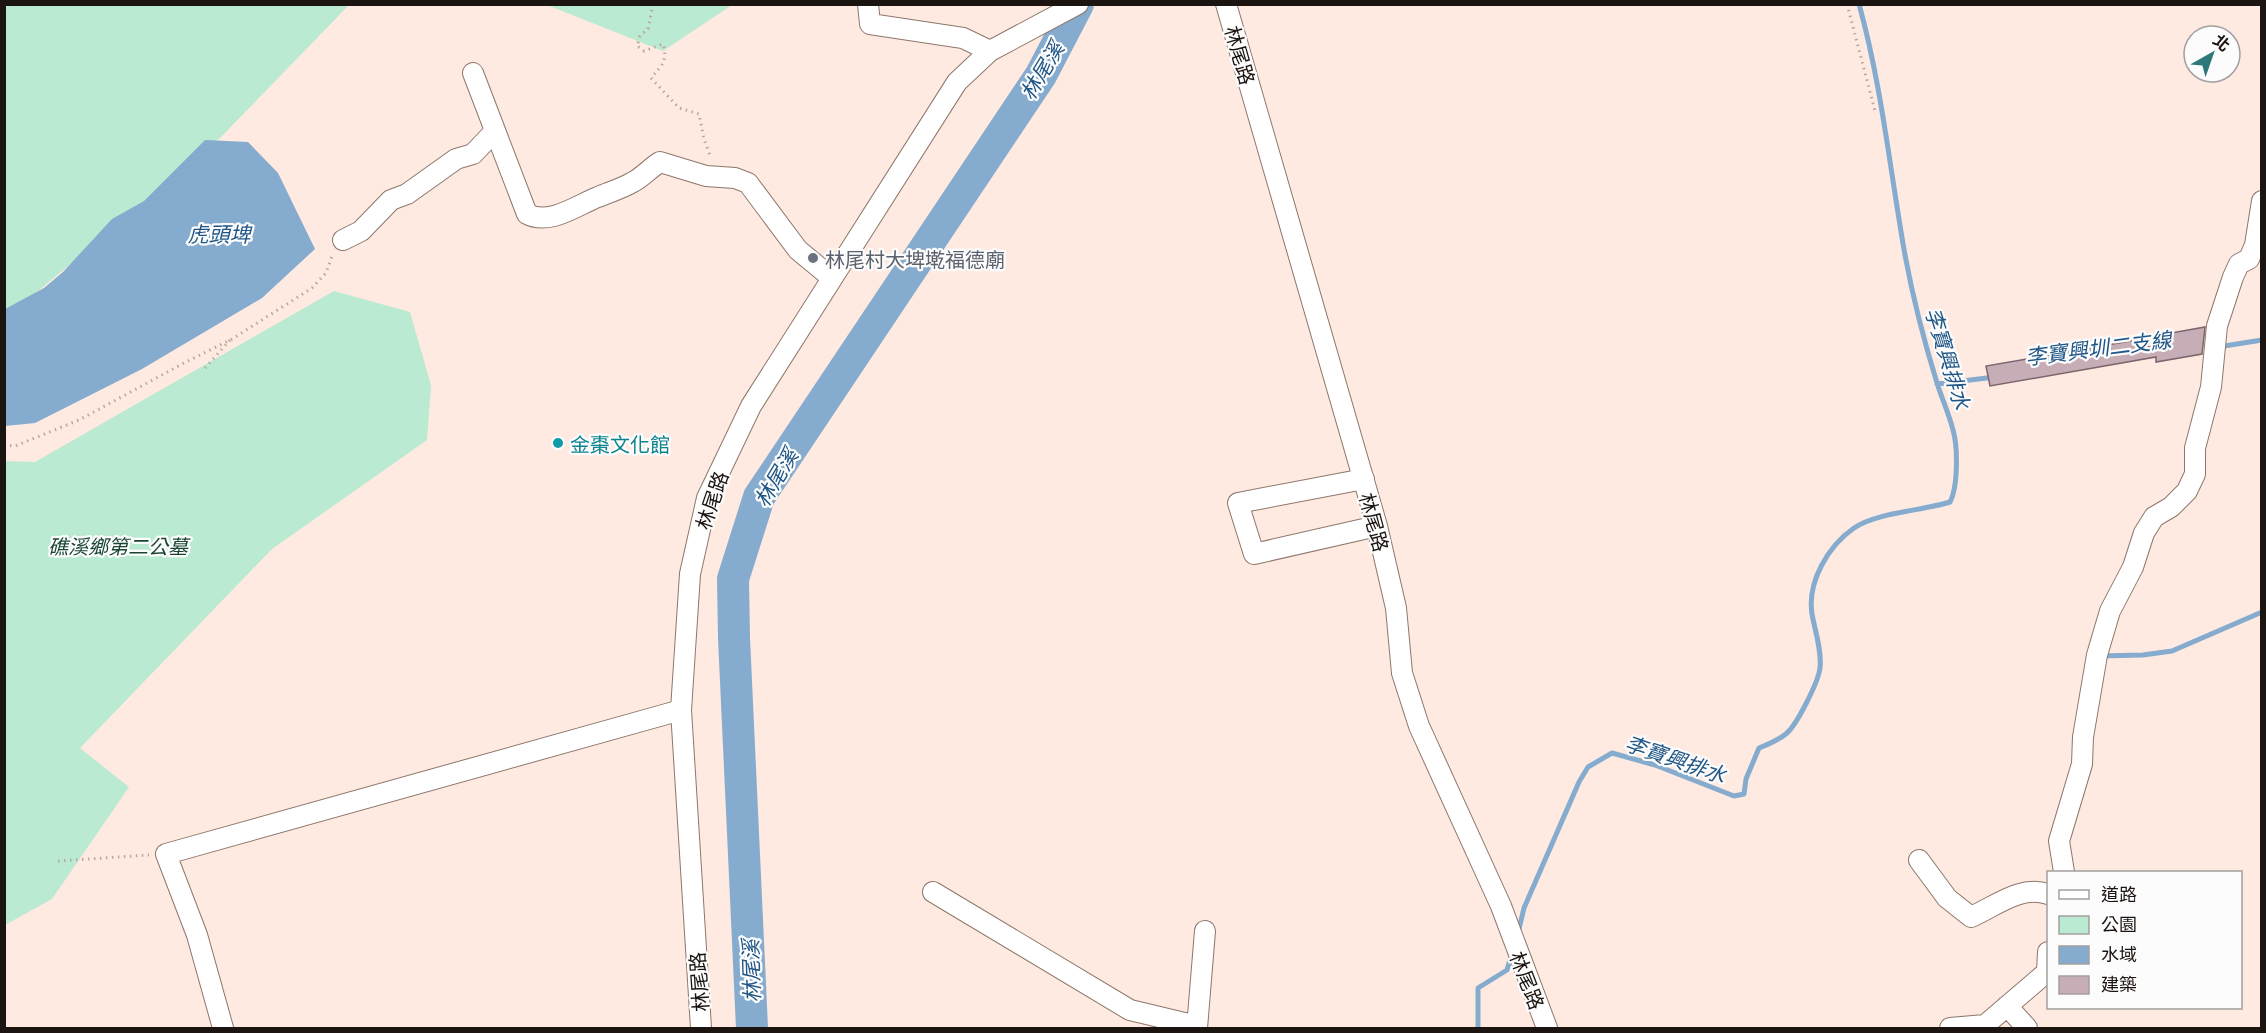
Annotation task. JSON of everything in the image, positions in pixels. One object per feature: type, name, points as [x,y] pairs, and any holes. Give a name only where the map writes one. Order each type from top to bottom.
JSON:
[{"type":"street","points":[[868,4],[870,24],[963,38],[990,51]]},
{"type":"street","name":"林尾路","points":[[701,1029],[681,710],[690,574],[707,498],[750,406],[957,82],[990,51],[1078,4]]},
{"type":"street","name":"林尾路","points":[[1226,4],[1377,526],[1396,608],[1402,673],[1419,726],[1501,906],[1547,1029]]},
{"type":"street","points":[[473,73],[527,214],[535,218],[568,211],[634,182],[660,162],[706,176],[735,178],[748,183],[798,250],[832,278]]},
{"type":"street","points":[[343,240],[361,231],[391,200],[407,194],[456,159],[474,154],[494,132]]},
{"type":"street","points":[[2064,871],[2059,841],[2082,764],[2089,700],[2100,644],[2110,611],[2133,567],[2144,533],[2154,517],[2171,507],[2187,491],[2195,474],[2195,448],[2211,387],[2217,326],[2233,276],[2240,264],[2249,258],[2255,245],[2262,201]]},
{"type":"street","points":[[1364,479],[1238,503],[1254,554],[1377,526]]},
{"type":"street","points":[[222,1029],[197,936],[165,854],[681,710]]},
{"type":"street","points":[[1919,860],[1947,898],[1971,917],[2016,894],[2039,891],[2047,893]]},
{"type":"street","points":[[933,892],[1130,1010],[1197,1027],[1205,931]]},
{"type":"street","points":[[1950,1029],[1985,1025],[2047,972]]},
{"type":"street","points":[[2007,1006],[2027,1029]]},
{"type":"path","points":[[653,4],[648,29],[640,36],[637,46],[644,51],[663,44],[666,55],[663,63],[651,78],[679,108],[699,114],[711,158],[735,178]]},
{"type":"path","points":[[1847,4],[1875,111]]},
{"type":"path","points":[[4,445],[15,446],[79,420],[232,339],[312,288],[326,273],[333,251],[343,240]]},
{"type":"path","points":[[204,368],[232,339]]},
{"type":"path","points":[[58,861],[165,854]]},
{"type":"green space","points":[[5,5],[349,5],[220,138],[5,319]]},
{"type":"green space","points":[[547,5],[732,5],[663,51]]},
{"type":"green space","name":"礁溪鄉第二公墓","points":[[334,291],[410,312],[431,385],[427,440],[272,549],[80,748],[129,787],[52,899],[5,925],[5,461],[35,462]]},
{"type":"water","name":"虎頭埤","points":[[205,140],[248,142],[278,173],[315,249],[262,298],[142,369],[35,423],[5,426],[5,309],[44,288],[63,272],[112,219],[144,201]]},
{"type":"building","points":[[2205,327],[2202,354],[2156,362],[2156,357],[1990,386],[1986,366],[2136,340],[2155,350],[2154,336]]},
{"type":"waterway","name":"林尾溪","points":[[752,1028],[733,579],[759,497],[1041,75],[1078,4]]},
{"type":"waterway","name":"李寶興排水","points":[[1518,933],[1524,908],[1579,782],[1588,767],[1612,753],[1655,765],[1734,796],[1744,794],[1746,779],[1759,748],[1787,733],[1806,703],[1818,675],[1820,655],[1811,602],[1816,577],[1828,555],[1845,536],[1864,523],[1875,518],[1950,502],[1953,495],[1956,467],[1955,437],[1919,319],[1905,255],[1880,98],[1859,4]]},
{"type":"waterway","name":"李寶興圳二支線","points":[[2218,347],[2262,340]]},
{"type":"waterway","name":"李寶興圳二支線","points":[[1937,384],[1995,377]]},
{"type":"waterway","points":[[2100,656],[2143,655],[2172,651],[2262,612]]},
{"type":"waterway","name":"李寶興排水","points":[[1478,1028],[1478,988],[1507,970],[1512,953]]},
{"type":"place","name":"林尾村大埤墘福德廟","points":[[813,258]]},
{"type":"place","name":"金棗文化館","points":[[558,443]]}]
